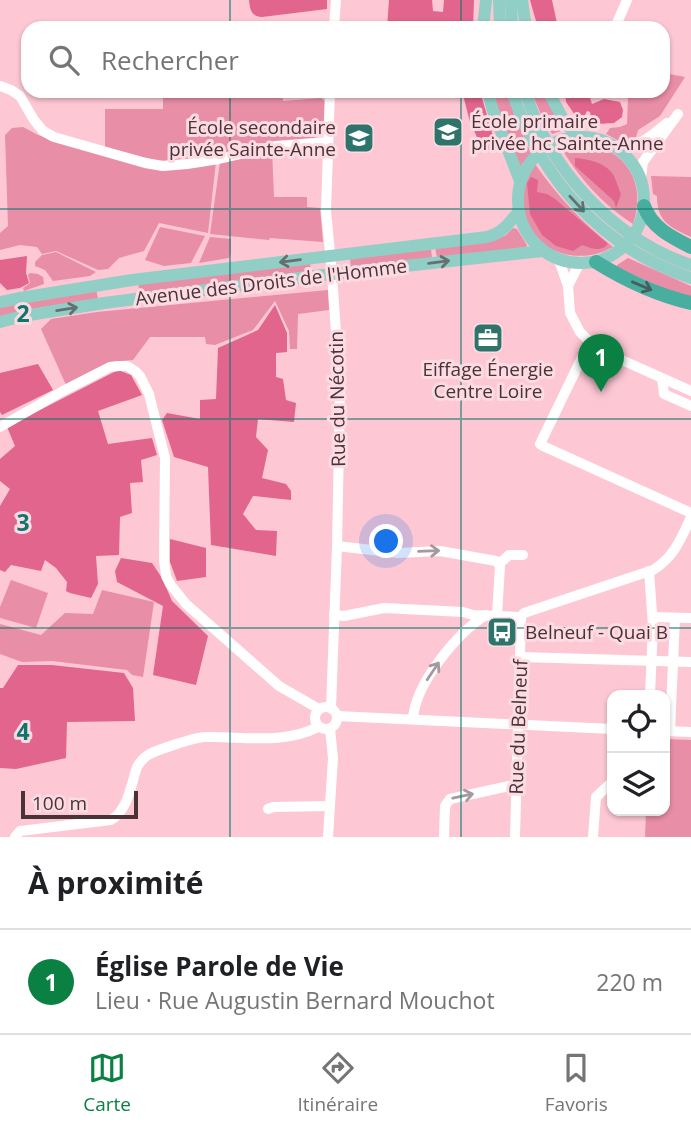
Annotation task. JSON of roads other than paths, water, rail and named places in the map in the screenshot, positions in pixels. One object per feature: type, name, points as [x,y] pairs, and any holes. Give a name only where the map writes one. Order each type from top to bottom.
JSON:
[{"type":"highway","points":[[645,205],[650,218],[664,233],[691,247]]},
{"type":"highway","points":[[596,262],[637,285],[691,303]]},
{"type":"main road","points":[[484,21],[486,0]]},
{"type":"main road","points":[[499,0],[500,21]]},
{"type":"main road","points":[[511,0],[512,21]]},
{"type":"main road","points":[[522,0],[525,21]]},
{"type":"main road","points":[[490,98],[520,181]]},
{"type":"main road","points":[[516,98],[554,166],[563,189],[582,210],[649,253],[660,265],[691,278]]},
{"type":"main road","points":[[527,98],[534,132]]},
{"type":"main road","points":[[552,98],[563,119],[581,136]]},
{"type":"main road","points":[[581,136],[604,141],[625,155],[641,178],[645,205],[640,225],[629,242],[614,254],[596,262],[579,264],[559,260],[542,251],[531,240],[518,212],[517,196],[520,181],[529,163],[543,149],[561,140],[581,136]]},
{"type":"main road","name":"Avenue des Droits de l'Homme","points":[[0,302],[115,282],[487,237],[504,230],[518,212]]},
{"type":"main road","name":"Avenue des Droits de l'Homme","points":[[0,321],[117,301],[542,251]]},
{"type":"main road","points":[[649,253],[691,265]]},
{"type":"main road","points":[[115,282],[117,301]]},
{"type":"street","points":[[335,21],[337,0]]},
{"type":"street","points":[[618,21],[627,0]]},
{"type":"street","points":[[0,86],[21,98]]},
{"type":"street","points":[[21,98],[43,131],[54,137],[163,166],[219,159],[275,146],[328,142]]},
{"type":"street","name":"Rue du Nécotin","points":[[330,98],[326,211],[340,392],[334,615],[334,712],[337,722],[330,729]]},
{"type":"street","points":[[614,146],[633,146],[644,142],[678,114],[643,162],[641,178]]},
{"type":"street","points":[[559,260],[568,286],[570,313],[580,332],[591,343],[604,352],[691,391]]},
{"type":"street","points":[[568,286],[579,264]]},
{"type":"street","points":[[334,615],[344,616],[384,608],[521,617],[524,613],[649,571],[662,565],[674,553],[691,515],[540,444],[591,343]]},
{"type":"street","points":[[0,427],[110,368],[127,366],[135,371],[149,394],[165,458],[164,560],[170,584],[186,604],[279,686],[319,709]]},
{"type":"street","points":[[662,379],[664,394],[691,406]]},
{"type":"street","points":[[337,546],[398,553],[440,551],[496,561],[499,564]]},
{"type":"street","points":[[492,615],[499,564],[509,555],[523,555]]},
{"type":"street","points":[[649,571],[653,617],[650,690]]},
{"type":"street","points":[[413,719],[414,705],[429,674],[467,630],[492,615]]},
{"type":"street","name":"Rue du Belneuf","points":[[515,837],[521,617]]},
{"type":"street","points":[[653,617],[691,618]]},
{"type":"street","points":[[670,696],[675,618]]},
{"type":"street","points":[[521,657],[691,662]]},
{"type":"street","points":[[318,727],[314,718],[319,709],[325,707],[334,712],[413,719],[607,729]]},
{"type":"street","points":[[15,837],[20,831],[111,820],[116,817],[124,807],[140,761],[148,755],[199,737],[283,737],[318,727],[330,729],[332,758],[328,837]]},
{"type":"street","points":[[670,731],[691,732]]},
{"type":"street","points":[[444,837],[445,806],[450,799],[516,786]]},
{"type":"street","points":[[593,837],[596,797],[607,787]]},
{"type":"street","points":[[268,809],[329,806]]},
{"type":"place","name":"École primaire privée hc Sainte-Anne","points":[[448,132]]},
{"type":"place","name":"École secondaire privée Sainte-Anne","points":[[359,138]]},
{"type":"place","name":"Eiffage Énergie Centre Loire","points":[[488,338]]},
{"type":"place","name":"Église Parole de Vie","points":[[601,392]]},
{"type":"place","name":"Belneuf - Quai B","points":[[502,632]]}]
